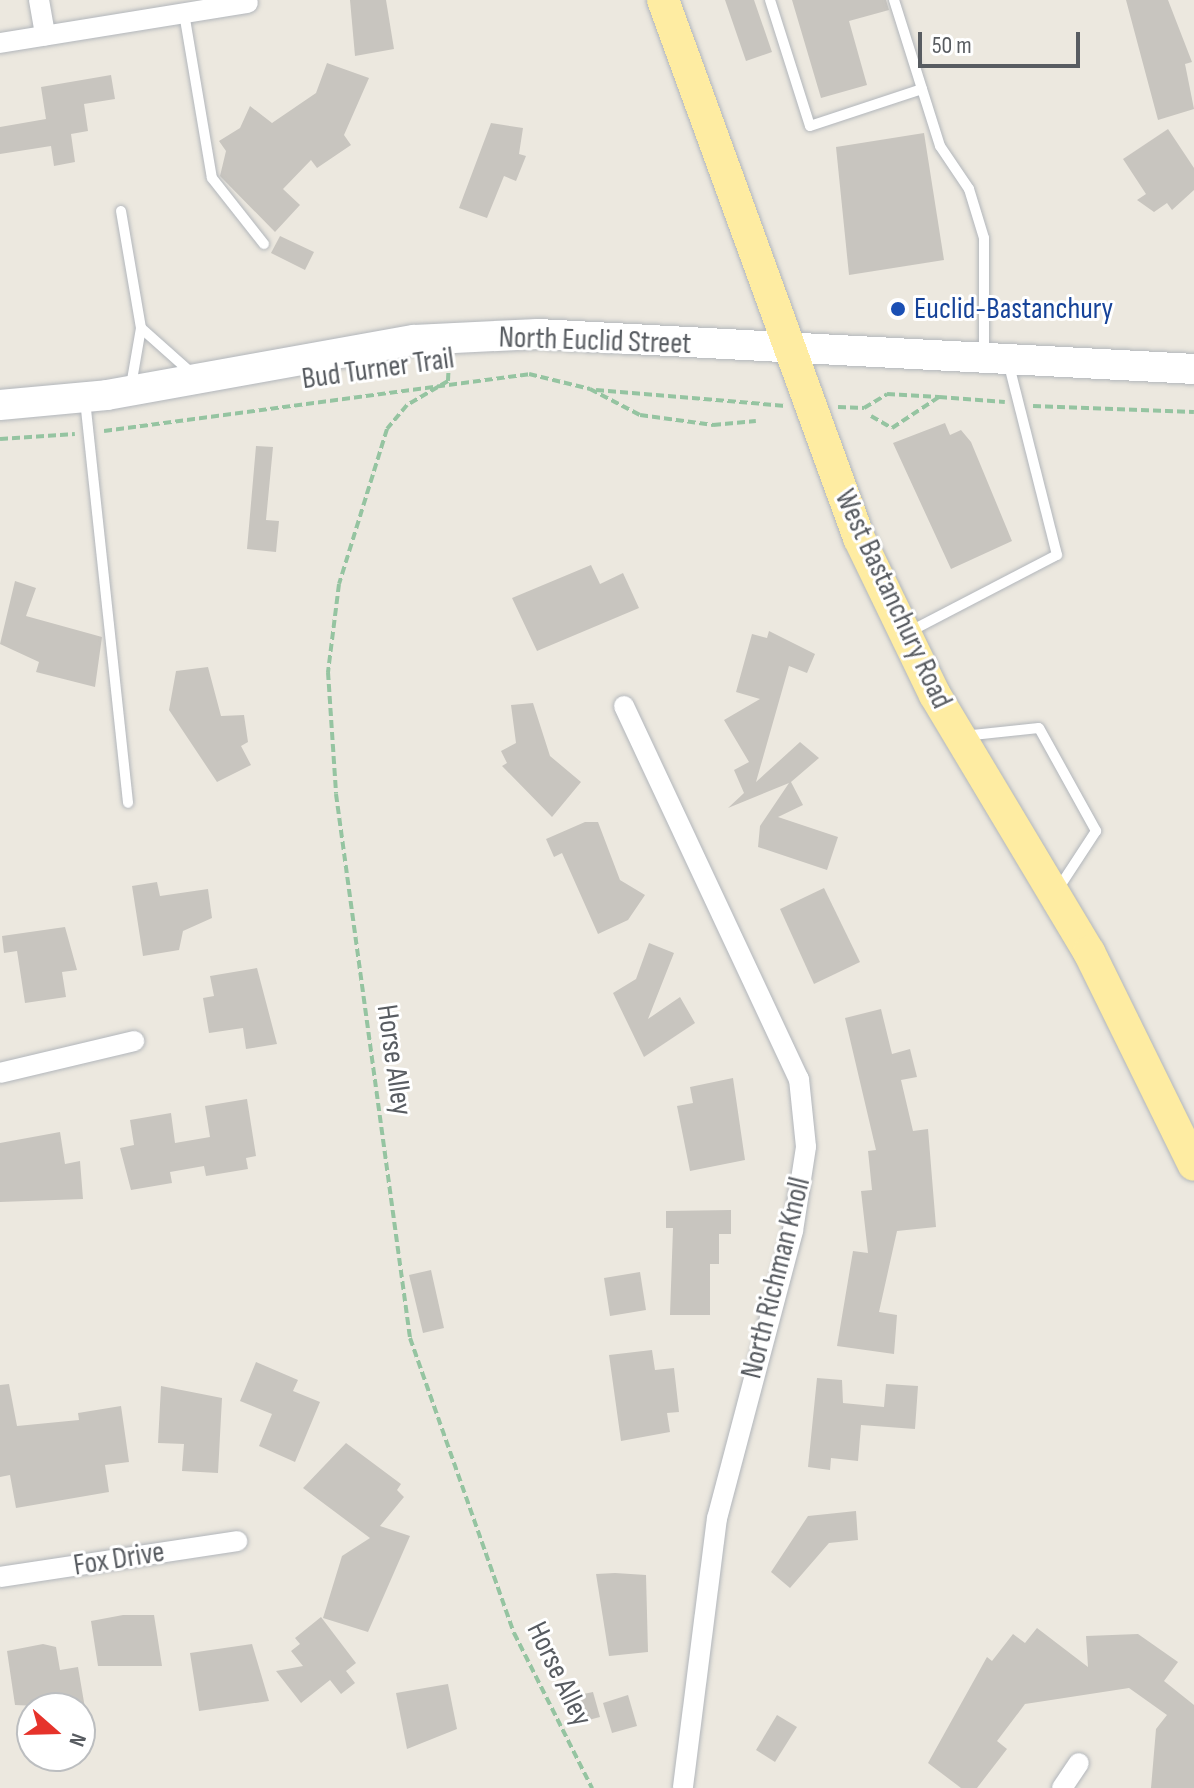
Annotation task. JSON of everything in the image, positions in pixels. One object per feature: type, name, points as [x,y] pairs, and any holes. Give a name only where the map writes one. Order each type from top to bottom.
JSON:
[{"type":"main road","name":"West Bastanchury Road","points":[[663,0],[808,406],[905,633],[960,736],[1054,894],[1194,1165]]},
{"type":"main road","name":"North Euclid Street","points":[[0,405],[85,398],[451,339],[538,334],[787,350],[1194,369]]},
{"type":"street","points":[[39,0],[45,35]]},
{"type":"street","points":[[0,43],[248,3]]},
{"type":"street","name":"North Richman Knoll","points":[[624,706],[799,1079],[806,1147],[793,1231],[717,1518],[683,1788]]},
{"type":"street","points":[[0,1073],[134,1041]]},
{"type":"street","name":"Fox Drive","points":[[0,1577],[237,1541]]},
{"type":"street","points":[[1062,1788],[1079,1763]]},
{"type":"lane","points":[[770,0],[810,126],[922,89]]},
{"type":"lane","points":[[894,0],[940,146],[969,189],[984,238],[995,358],[1057,555],[905,633]]},
{"type":"lane","points":[[184,13],[212,178],[264,244]]},
{"type":"lane","points":[[121,211],[141,328],[130,391]]},
{"type":"lane","points":[[141,328],[197,378]]},
{"type":"lane","points":[[85,398],[128,803]]},
{"type":"lane","points":[[960,736],[1039,728],[1096,831],[1054,894]]},
{"type":"path","points":[[448,381],[451,339]]},
{"type":"path","name":"Bud Turner Trail","points":[[0,439],[89,433],[448,381],[529,374],[590,389],[640,415],[713,425],[756,421]]},
{"type":"path","name":"Horse Alley","points":[[448,381],[407,405],[387,429],[339,584],[328,672],[336,794],[410,1338],[514,1633],[592,1788]]},
{"type":"path","points":[[590,389],[864,408],[887,394],[939,397]]},
{"type":"building","points":[[350,0],[386,0],[394,49],[355,56]]},
{"type":"building","points":[[725,0],[754,0],[772,52],[746,61]]},
{"type":"building","points":[[792,0],[886,0],[889,10],[849,21],[867,85],[821,98]]},
{"type":"building","points":[[1126,0],[1168,0],[1192,62],[1185,64],[1194,109],[1158,120]]},
{"type":"building","points":[[327,63],[369,78],[344,135],[351,145],[317,168],[311,160],[283,189],[300,205],[275,232],[220,176],[226,151],[219,141],[240,128],[250,106],[272,123],[316,93]]},
{"type":"building","points":[[111,75],[115,99],[84,104],[88,131],[71,134],[75,162],[54,166],[51,146],[0,154],[0,127],[46,119],[41,87]]},
{"type":"building","points":[[491,123],[523,128],[519,154],[526,156],[516,181],[504,176],[487,218],[459,208]]},
{"type":"building","points":[[1168,129],[1194,168],[1194,190],[1172,210],[1167,203],[1154,212],[1137,200],[1146,194],[1123,159]]},
{"type":"building","points":[[924,133],[944,260],[849,275],[836,147]]},
{"type":"building","points":[[280,236],[314,252],[305,270],[271,253]]},
{"type":"building","points":[[945,423],[950,435],[961,430],[971,442],[1012,541],[951,569],[893,443]]},
{"type":"building","points":[[256,446],[273,447],[266,520],[279,521],[276,552],[247,549]]},
{"type":"building","points":[[591,565],[600,584],[623,573],[639,608],[537,651],[512,598]]},
{"type":"building","points":[[15,581],[36,588],[26,616],[102,637],[95,687],[36,672],[39,662],[0,644]]},
{"type":"building","points":[[769,631],[815,654],[807,673],[789,666],[756,782],[800,742],[819,758],[791,782],[803,805],[778,817],[838,837],[827,870],[758,847],[760,826],[789,783],[728,808],[744,793],[734,770],[749,762],[724,720],[760,699],[736,692],[752,634],[767,638]]},
{"type":"building","points":[[208,667],[221,716],[244,715],[248,742],[241,746],[251,765],[217,782],[169,710],[176,671]]},
{"type":"building","points":[[533,703],[550,756],[581,782],[552,817],[502,766],[507,763],[501,751],[516,743],[511,705]]},
{"type":"building","points":[[585,822],[598,822],[620,880],[645,895],[628,920],[598,934],[562,853],[554,857],[546,839]]},
{"type":"building","points":[[157,882],[160,896],[208,889],[212,918],[183,931],[179,950],[143,956],[132,886]]},
{"type":"building","points":[[824,888],[860,962],[814,984],[780,909]]},
{"type":"building","points":[[65,927],[77,970],[62,972],[66,997],[25,1003],[17,951],[4,953],[2,936]]},
{"type":"building","points":[[649,943],[674,953],[648,1019],[680,997],[695,1023],[644,1057],[613,993],[636,979]]},
{"type":"building","points":[[257,968],[277,1044],[246,1049],[243,1028],[209,1033],[203,998],[214,996],[210,976]]},
{"type":"building","points":[[881,1009],[892,1054],[910,1049],[917,1077],[901,1080],[913,1131],[928,1129],[936,1227],[897,1231],[879,1312],[897,1315],[894,1354],[837,1346],[853,1251],[868,1253],[861,1191],[872,1190],[868,1151],[876,1150],[845,1018]]},
{"type":"building","points":[[733,1078],[745,1160],[690,1171],[677,1106],[693,1103],[690,1087]]},
{"type":"building","points":[[247,1099],[256,1156],[246,1158],[248,1169],[206,1176],[204,1166],[170,1172],[172,1183],[131,1190],[120,1148],[134,1145],[130,1120],[171,1113],[175,1143],[210,1137],[205,1106]]},
{"type":"building","points":[[60,1132],[65,1164],[80,1161],[83,1199],[0,1202],[0,1143]]},
{"type":"building","points":[[731,1210],[731,1234],[719,1234],[719,1264],[710,1264],[710,1315],[670,1315],[673,1228],[666,1228],[666,1211]]},
{"type":"building","points":[[431,1270],[444,1328],[423,1333],[409,1275]]},
{"type":"building","points":[[640,1272],[646,1310],[610,1316],[604,1278]]},
{"type":"building","points":[[652,1350],[655,1370],[674,1368],[679,1412],[667,1413],[670,1432],[621,1441],[609,1355]]},
{"type":"building","points":[[256,1362],[298,1380],[293,1391],[320,1402],[295,1462],[259,1446],[272,1414],[240,1401]]},
{"type":"building","points":[[817,1378],[842,1380],[843,1403],[884,1407],[886,1384],[918,1386],[915,1429],[861,1425],[858,1461],[831,1458],[830,1470],[808,1467]]},
{"type":"building","points":[[9,1384],[17,1426],[79,1420],[78,1413],[121,1406],[129,1462],[105,1465],[109,1492],[16,1508],[10,1475],[0,1477],[0,1385]]},
{"type":"building","points":[[161,1386],[222,1398],[218,1473],[182,1471],[184,1444],[158,1443]]},
{"type":"building","points":[[346,1443],[401,1484],[397,1490],[404,1497],[380,1526],[410,1536],[368,1632],[323,1618],[342,1556],[370,1538],[303,1488]]},
{"type":"building","points":[[856,1511],[858,1540],[829,1543],[790,1588],[771,1572],[808,1516]]},
{"type":"building","points":[[596,1574],[646,1575],[648,1652],[609,1656]]},
{"type":"building","points":[[123,1615],[154,1615],[162,1666],[98,1666],[91,1621]]},
{"type":"building","points":[[321,1617],[356,1663],[346,1671],[355,1683],[341,1694],[330,1680],[301,1703],[276,1671],[303,1666],[291,1651],[300,1644],[295,1638]]},
{"type":"building","points":[[1037,1628],[1088,1667],[1086,1636],[1138,1634],[1178,1662],[1164,1681],[1194,1705],[1194,1788],[1151,1788],[1156,1729],[1167,1715],[1129,1688],[1025,1704],[997,1741],[1007,1749],[977,1788],[961,1788],[928,1763],[987,1657],[992,1661],[1013,1634],[1025,1643]]},
{"type":"building","points":[[43,1644],[56,1647],[60,1670],[78,1667],[82,1692],[16,1692],[15,1705],[7,1651]]},
{"type":"building","points":[[252,1644],[269,1701],[199,1711],[190,1653]]},
{"type":"building","points":[[448,1684],[457,1729],[407,1749],[396,1693]]},
{"type":"building","points":[[593,1692],[600,1717],[581,1722],[574,1696]]},
{"type":"building","points":[[628,1695],[637,1726],[612,1733],[603,1703]]},
{"type":"building","points":[[777,1715],[797,1727],[775,1762],[756,1750]]},
{"type":"place","name":"Euclid-Bastanchury","points":[[898,309]]}]
